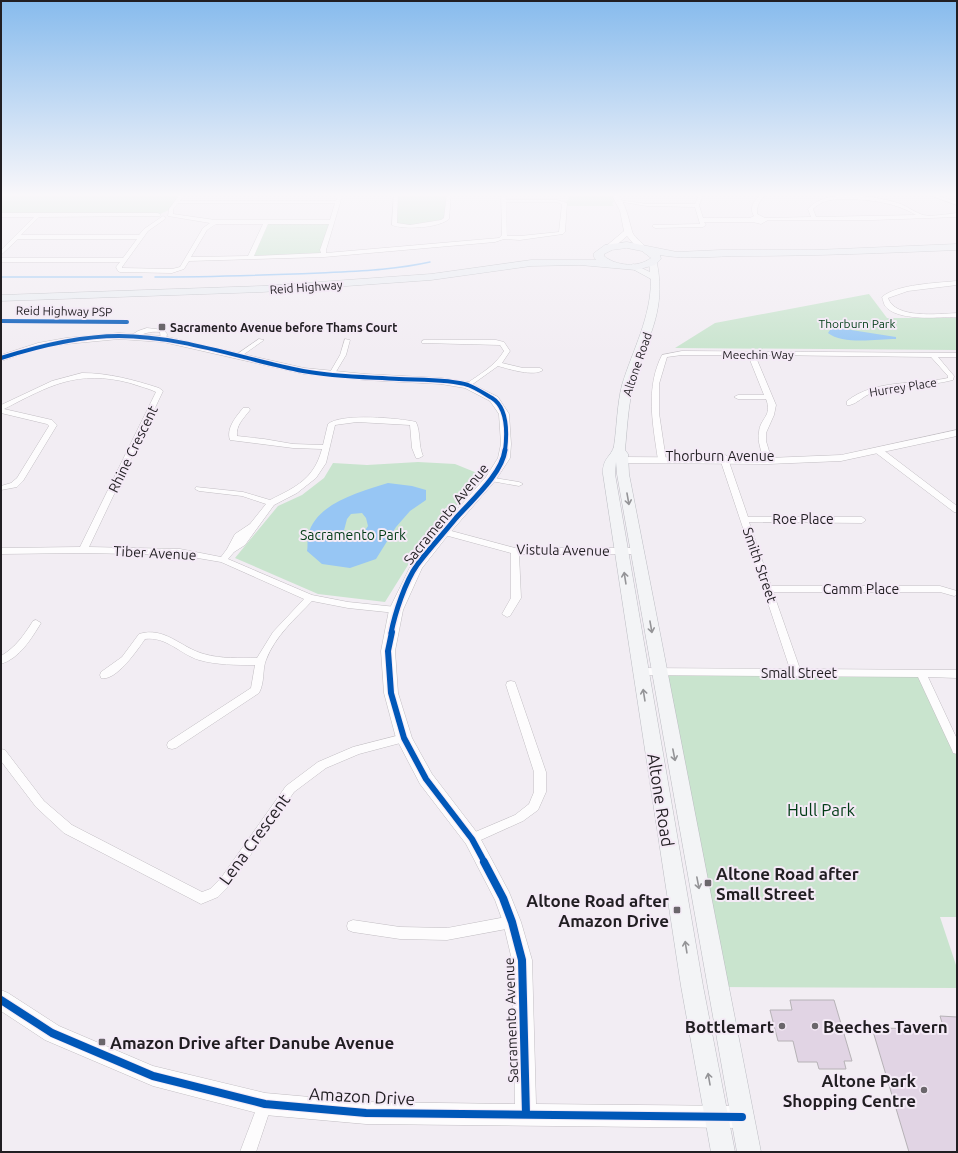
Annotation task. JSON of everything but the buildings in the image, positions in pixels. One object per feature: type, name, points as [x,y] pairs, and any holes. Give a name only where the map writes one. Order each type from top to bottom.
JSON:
[{"type":"highway","name":"Reid Highway","points":[[1,297],[329,282],[448,272],[515,262],[577,258],[615,247]]},
{"type":"highway","name":"Reid Highway","points":[[636,247],[645,248]]},
{"type":"highway","points":[[645,248],[677,255],[721,253],[809,253],[957,248]]},
{"type":"highway","points":[[645,248],[655,255],[654,261]]},
{"type":"highway","points":[[633,267],[647,265],[654,261],[702,257],[817,256],[957,248]]},
{"type":"highway","points":[[604,250],[600,259],[609,264]]},
{"type":"highway","name":"Reid Highway","points":[[1,297],[270,289],[431,277],[531,263],[580,262],[633,267]]},
{"type":"main road","name":"Altone Road","points":[[654,261],[656,283],[650,324],[630,378],[622,409],[621,455],[637,551],[649,672],[691,978],[723,1152]]},
{"type":"main road","points":[[633,267],[656,283]]},
{"type":"main road","name":"Altone Road","points":[[621,455],[615,453],[608,468],[620,551],[649,672],[749,1152]]},
{"type":"street","points":[[134,247],[119,267],[120,270],[172,271],[182,268],[195,247]]},
{"type":"street","points":[[250,258],[255,247]]},
{"type":"street","points":[[324,247],[324,255]]},
{"type":"street","points":[[188,259],[324,255],[422,247]]},
{"type":"street","points":[[604,250],[608,247]]},
{"type":"street","points":[[1,260],[124,260]]},
{"type":"street","points":[[957,283],[925,286],[894,293],[888,295],[885,298],[885,301],[890,308],[901,313],[957,315]]},
{"type":"street","name":"Sacramento Avenue","points":[[1,358],[38,346],[66,341],[103,337],[133,336],[163,339],[304,371],[441,381],[468,385],[494,399],[504,414],[506,444],[505,456],[491,479],[416,566],[396,610],[388,651],[391,693],[404,738],[426,779],[472,839],[503,898],[512,922],[522,960],[526,1114]]},
{"type":"street","points":[[238,356],[261,340]]},
{"type":"street","points":[[332,374],[343,355],[347,340]]},
{"type":"street","points":[[424,342],[502,343],[507,351],[497,364],[468,385]]},
{"type":"street","name":"Meechin Way","points":[[662,458],[655,413],[656,384],[664,356],[682,353],[957,355]]},
{"type":"street","points":[[751,354],[772,405],[773,413],[763,429],[763,441],[768,459]]},
{"type":"street","name":"Hurrey Place","points":[[850,403],[854,398],[868,392],[951,379],[951,376],[933,354]]},
{"type":"street","points":[[497,364],[524,370],[540,370]]},
{"type":"street","name":"Rhine Crescent","points":[[1,410],[46,384],[66,378],[87,376],[112,377],[160,391],[83,550]]},
{"type":"street","points":[[738,397],[769,397]]},
{"type":"street","points":[[1,410],[49,422],[53,425],[20,479],[14,485],[1,488]]},
{"type":"street","points":[[246,410],[237,419],[232,432],[233,438],[293,446],[325,447]]},
{"type":"street","points":[[223,560],[231,550],[242,543],[271,503],[294,491],[313,476],[322,463],[332,424],[338,421],[406,422],[413,424],[415,428],[416,450],[419,456]]},
{"type":"street","name":"Thorburn Avenue","points":[[621,455],[662,458],[812,460],[853,457],[957,433]]},
{"type":"street","points":[[879,451],[956,509]]},
{"type":"street","name":"Smith Street","points":[[724,458],[796,673]]},
{"type":"street","points":[[491,479],[519,484]]},
{"type":"street","points":[[199,489],[243,494],[271,503]]},
{"type":"street","name":"Roe Place","points":[[744,519],[862,520]]},
{"type":"street","name":"Vistula Avenue","points":[[444,532],[515,551],[637,551]]},
{"type":"street","name":"Tiber Avenue","points":[[1,551],[83,550],[180,552],[223,560],[310,598],[348,605],[396,610]]},
{"type":"street","points":[[507,614],[516,598],[515,551]]},
{"type":"street","name":"Camm Place","points":[[768,589],[940,589],[954,593]]},
{"type":"street","points":[[172,745],[255,690],[259,681],[260,662],[273,637],[310,598]]},
{"type":"street","points":[[1,660],[11,655],[24,644],[36,623]]},
{"type":"street","points":[[105,675],[126,659],[142,636],[153,633],[200,656],[217,661],[260,662]]},
{"type":"street","name":"Small Street","points":[[649,672],[957,674]]},
{"type":"street","points":[[921,674],[957,750]]},
{"type":"street","points":[[472,839],[519,818],[534,807],[540,792],[540,772],[511,686]]},
{"type":"street","name":"Lena Crescent","points":[[1,754],[40,804],[68,829],[201,898],[214,893],[225,882],[290,789],[322,766],[357,750],[404,738]]},
{"type":"street","points":[[353,926],[400,933],[447,934],[512,922]]},
{"type":"street","name":"Amazon Drive","points":[[1,1000],[52,1032],[153,1076],[265,1104],[366,1113],[742,1117]]},
{"type":"street","points":[[248,1152],[265,1104]]},
{"type":"green space","points":[[255,247],[326,247],[324,255],[250,258]]},
{"type":"green space","name":"Thorburn Park","points":[[869,294],[887,318],[957,318],[957,350],[675,348],[715,323]]},
{"type":"green space","name":"Sacramento Park","points":[[418,462],[455,464],[482,475],[413,557],[385,602],[318,594],[235,558],[278,506],[302,495],[324,478],[333,463],[367,465]]},
{"type":"green space","name":"Hull Park","points":[[659,672],[921,674],[957,750],[957,917],[940,917],[957,968],[957,988],[717,987]]},
{"type":"water","points":[[832,327],[896,337],[896,339],[842,339],[834,337],[828,333]]},
{"type":"water","points":[[388,483],[412,486],[426,490],[426,500],[410,511],[396,527],[376,559],[350,568],[322,564],[307,551],[308,536],[312,525],[329,507],[352,495]],"holes":[[[362,513],[366,518],[368,526],[360,536],[354,539],[342,538],[347,519],[351,514]]]},
{"type":"waterway","points":[[155,277],[348,272],[416,265],[430,262]]},
{"type":"waterway","points":[[1,277],[142,277]]},
{"type":"cycle path","name":"Reid Highway PSP","points":[[1,321],[127,322]]},
{"type":"cycle path","points":[[1,358],[38,346],[66,341],[119,336],[163,339],[304,371],[365,377],[441,381],[468,385],[494,399],[504,414],[506,444],[504,458],[491,479],[444,532],[416,567],[396,610],[388,651],[391,693],[404,738],[426,779],[472,839],[503,898],[512,922],[522,960],[526,1114]]},
{"type":"cycle path","points":[[1,1000],[52,1033],[153,1076],[265,1104],[366,1113],[742,1117]]},
{"type":"place","name":"Sacramento Avenue before Thams Court","points":[[162,327]]},
{"type":"place","name":"Altone Road after Small Street","points":[[708,883]]},
{"type":"place","name":"Altone Road after Amazon Drive","points":[[677,910]]},
{"type":"place","name":"Bottlemart","points":[[782,1026]]},
{"type":"place","name":"Beeches Tavern","points":[[815,1026]]},
{"type":"place","name":"Amazon Drive after Danube Avenue","points":[[102,1042]]},
{"type":"place","name":"Altone Park Shopping Centre","points":[[924,1090]]}]
